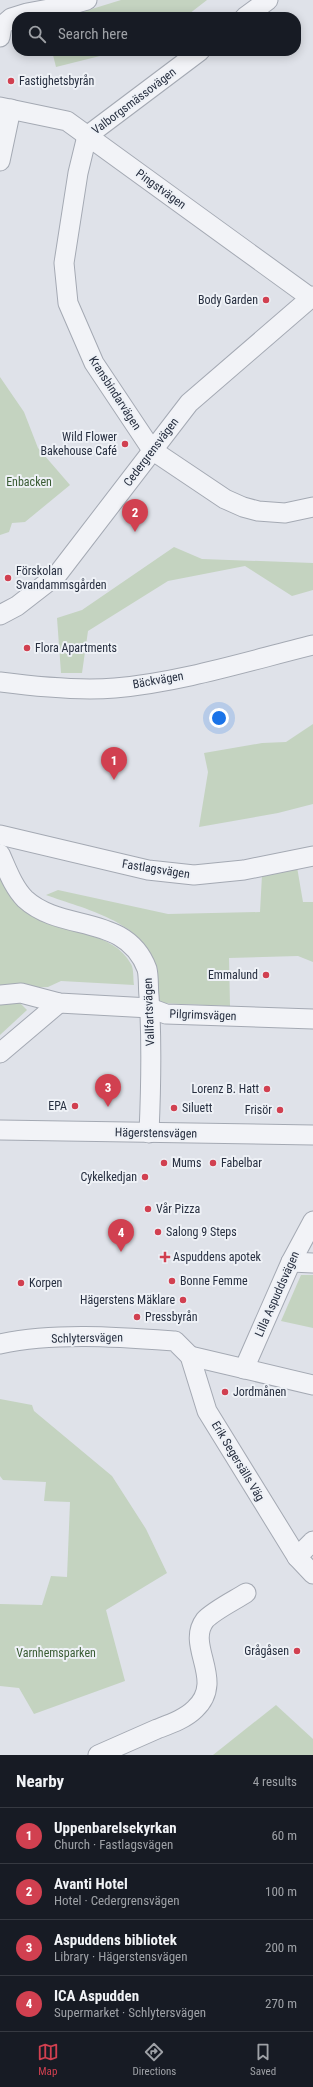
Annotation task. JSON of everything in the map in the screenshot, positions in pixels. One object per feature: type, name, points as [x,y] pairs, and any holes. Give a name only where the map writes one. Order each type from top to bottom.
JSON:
[{"type":"street","points":[[33,12],[66,6],[87,0]]},
{"type":"street","points":[[252,12],[268,0]]},
{"type":"street","points":[[1,32],[12,18]]},
{"type":"street","name":"Valborgsmässovägen","points":[[87,136],[193,56]]},
{"type":"street","points":[[0,161],[6,108]]},
{"type":"street","name":"Pingstvägen","points":[[6,108],[67,121],[312,297]]},
{"type":"street","name":"Kransbindarvägen","points":[[87,136],[78,173],[64,263],[68,303],[94,363],[152,450],[225,499],[243,507],[285,513],[313,507]]},
{"type":"street","name":"Cedergrensvägen","points":[[0,615],[17,606],[57,575],[189,403],[312,297]]},
{"type":"street","name":"Bäckvägen","points":[[0,682],[55,688],[115,688],[173,679],[313,645]]},
{"type":"street","name":"Fastlagsvägen","points":[[0,835],[148,870],[194,875],[244,870],[313,856]]},
{"type":"street","name":"Vallfartsvägen","points":[[0,854],[15,887],[26,899],[57,916],[108,929],[134,947],[147,970],[150,1008],[148,1133]]},
{"type":"street","name":"Pilgrimsvägen","points":[[0,995],[21,993],[59,1003],[150,1008],[166,1014],[313,1018]]},
{"type":"street","points":[[0,1053],[59,1003]]},
{"type":"street","name":"Hägerstensvägen","points":[[0,1130],[313,1135]]},
{"type":"street","name":"Lilla Aspuddsvägen","points":[[244,1369],[291,1262],[313,1220]]},
{"type":"street","points":[[291,1262],[313,1263]]},
{"type":"street","name":"Schlytersvägen","points":[[0,1344],[62,1337],[120,1337],[175,1341]]},
{"type":"street","name":"Erik Segersälls Väg","points":[[175,1341],[190,1356],[207,1411],[296,1557],[313,1574]]},
{"type":"street","points":[[190,1356],[313,1385]]},
{"type":"street","points":[[296,1557],[313,1541]]},
{"type":"street","points":[[98,1755],[180,1719],[195,1709],[205,1694],[208,1677],[200,1644],[199,1631],[206,1619],[246,1593]]},
{"type":"green space","points":[[121,0],[207,0],[191,12],[82,12]]},
{"type":"green space","points":[[53,56],[100,56],[56,67]]},
{"type":"green space","name":"Enbacken","points":[[0,377],[24,412],[38,448],[70,485],[25,522],[12,523],[9,532],[0,535]]},
{"type":"green space","points":[[174,547],[202,559],[313,563],[313,590],[292,596],[245,566],[168,581],[88,631],[82,673],[61,673],[57,618],[82,610]]},
{"type":"green space","points":[[313,724],[313,804],[278,813],[199,827],[208,772],[204,753],[262,743],[286,742]]},
{"type":"green space","points":[[297,867],[303,902],[313,902],[313,962],[298,956],[229,958],[230,1006],[157,1003],[158,980],[156,966],[149,951],[139,938],[126,927],[110,919],[46,895],[58,890],[168,914],[260,912],[262,875]]},
{"type":"green space","points":[[0,876],[7,889],[19,905],[37,919],[101,939],[113,945],[123,953],[132,966],[134,985],[61,981],[48,987],[0,989]]},
{"type":"green space","points":[[18,1001],[27,1010],[0,1035],[0,1004]]},
{"type":"green space","points":[[301,1275],[313,1275],[313,1328],[281,1321]]},
{"type":"green space","name":"Varnhemsparken","points":[[0,1399],[32,1405],[34,1411],[112,1476],[146,1529],[167,1573],[106,1610],[125,1681],[34,1714],[19,1688],[0,1686],[0,1604],[42,1605],[51,1576],[67,1577],[70,1502],[44,1501],[46,1482],[3,1480],[0,1476]]},
{"type":"green space","points":[[276,1705],[313,1739],[313,1755],[213,1755]]},
{"type":"place","name":"Fastighetsbyrån","points":[[11,81]]},
{"type":"place","name":"Body Garden","points":[[266,300]]},
{"type":"place","name":"Wild Flower Bakehouse Café","points":[[125,444]]},
{"type":"place","name":"Avanti Hotel","points":[[135,532]]},
{"type":"place","name":"Förskolan Svandammsgården","points":[[8,578]]},
{"type":"place","name":"Flora Apartments","points":[[27,648]]},
{"type":"place","name":"Uppenbarelsekyrkan","points":[[114,780]]},
{"type":"place","name":"Emmalund","points":[[266,975]]},
{"type":"place","name":"Lorenz B. Hatt","points":[[267,1089]]},
{"type":"place","name":"EPA","points":[[75,1106]]},
{"type":"place","name":"Aspuddens bibliotek","points":[[108,1107]]},
{"type":"place","name":"Siluett","points":[[174,1108]]},
{"type":"place","name":"Frisör","points":[[280,1110]]},
{"type":"place","name":"Mums","points":[[164,1163]]},
{"type":"place","name":"Fabelbar","points":[[213,1163]]},
{"type":"place","name":"Cykelkedjan","points":[[145,1177]]},
{"type":"place","name":"Vår Pizza","points":[[148,1209]]},
{"type":"place","name":"Salong 9 Steps","points":[[158,1232]]},
{"type":"place","name":"ICA Aspudden","points":[[121,1252]]},
{"type":"place","name":"Aspuddens apotek","points":[[165,1257]]},
{"type":"place","name":"Bonne Femme","points":[[172,1281]]},
{"type":"place","name":"Korpen","points":[[21,1283]]},
{"type":"place","name":"Hägerstens Mäklare","points":[[183,1300]]},
{"type":"place","name":"Pressbyrån","points":[[137,1317]]},
{"type":"place","name":"Jordmånen","points":[[225,1392]]},
{"type":"place","name":"Grågåsen","points":[[297,1651]]}]
